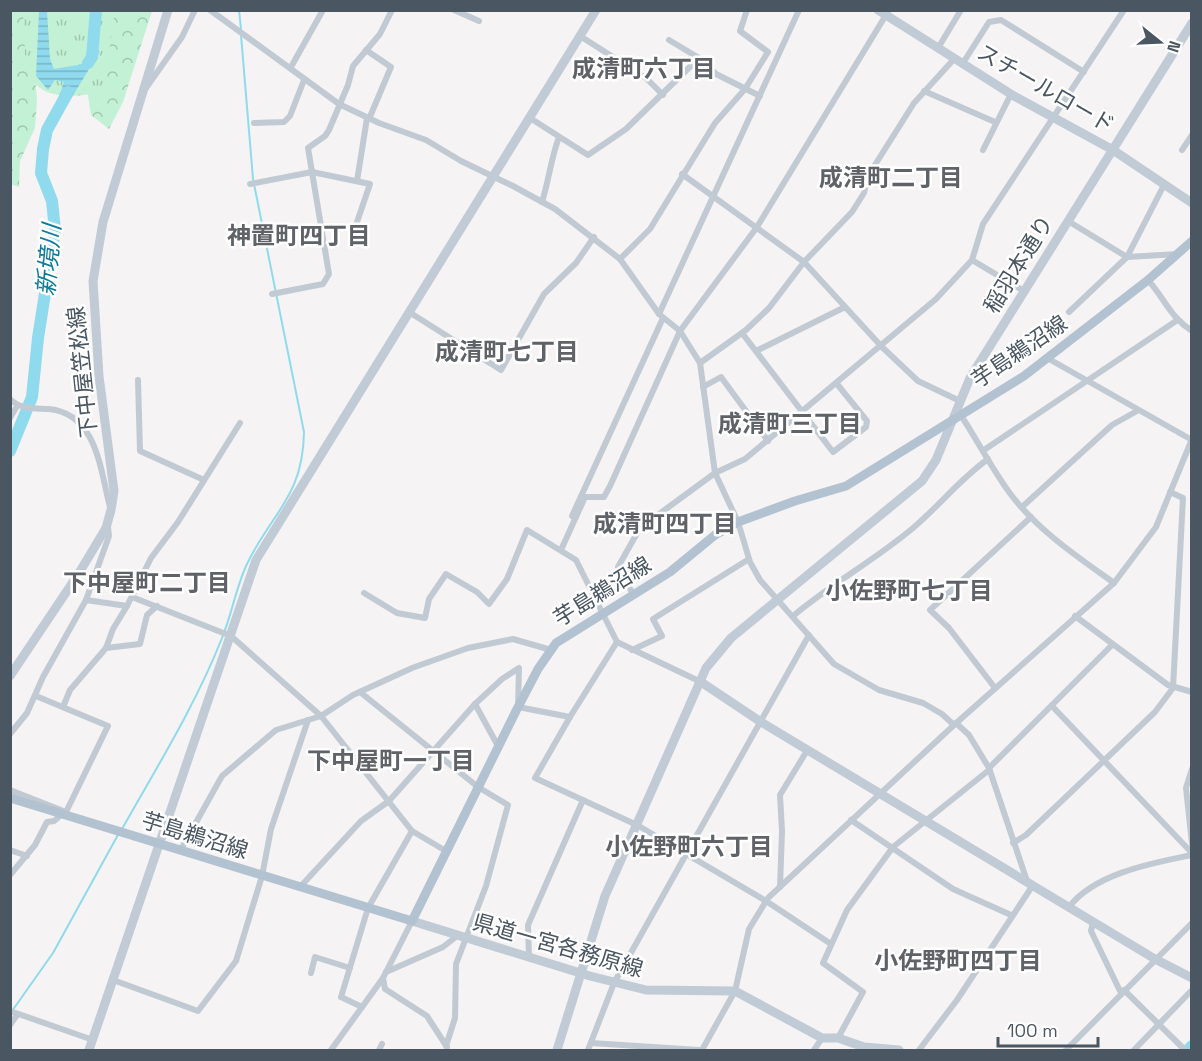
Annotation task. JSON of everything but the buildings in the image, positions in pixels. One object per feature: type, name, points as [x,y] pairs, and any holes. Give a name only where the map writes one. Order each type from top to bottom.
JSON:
[{"type":"main road","name":"芋島鵜沼線","points":[[10,798],[411,921],[518,707],[550,650],[601,614],[670,572],[706,540],[738,522],[795,501],[846,486],[1048,359],[1148,280],[1191,241]]},
{"type":"street","name":"下中屋笠松線","points":[[10,676],[79,573],[107,524],[111,510],[114,491],[99,376],[93,280],[103,222],[168,10]]},
{"type":"street","points":[[144,90],[156,77],[195,10]]},
{"type":"street","points":[[210,10],[339,104],[368,119],[426,140],[542,202],[594,237],[620,259],[661,316],[680,331],[700,363],[715,473],[738,522],[749,559],[760,580],[834,664],[879,690],[923,703],[942,714],[969,735],[989,769],[1013,843],[1030,883]]},
{"type":"street","points":[[291,67],[322,10]]},
{"type":"street","points":[[275,294],[323,284],[329,274],[308,148],[325,136],[348,85],[353,66],[392,12],[383,10]]},
{"type":"street","points":[[454,10],[479,21]]},
{"type":"street","points":[[89,1050],[159,844],[226,633],[256,560],[596,10]]},
{"type":"street","points":[[620,259],[650,228],[716,123],[745,89],[768,52],[740,31],[747,10]]},
{"type":"street","points":[[576,518],[572,516],[799,10]]},
{"type":"street","points":[[938,48],[961,10]]},
{"type":"street","points":[[633,594],[618,567],[640,528],[715,473],[746,459],[882,347],[936,299],[972,260],[983,224],[1056,117],[1124,10]]},
{"type":"street","points":[[561,550],[585,497],[604,497],[610,486],[680,331],[757,227],[884,12]]},
{"type":"street","name":"スチールロード","points":[[884,12],[1011,94],[1113,150],[1191,203]]},
{"type":"street","points":[[700,363],[742,333],[769,308],[804,262],[852,212],[864,193],[868,176],[914,103],[924,91],[959,61],[989,22],[1001,20],[1084,72]]},
{"type":"street","name":"稲羽本通り","points":[[557,1050],[605,896],[706,668],[720,648],[922,481],[936,460],[957,416],[960,401],[970,378],[1113,150],[1189,34],[1191,23]]},
{"type":"street","points":[[580,36],[646,78],[663,95]]},
{"type":"street","points":[[669,40],[699,58],[716,74],[760,96]]},
{"type":"street","points":[[357,181],[368,119],[390,67],[366,50]]},
{"type":"street","points":[[530,118],[588,155],[626,129],[699,58]]},
{"type":"street","points":[[254,123],[284,122],[290,116],[304,80]]},
{"type":"street","points":[[924,91],[995,122]]},
{"type":"street","points":[[983,150],[1011,94]]},
{"type":"street","points":[[1182,150],[1191,135]]},
{"type":"street","points":[[542,202],[550,177],[550,160],[559,137]]},
{"type":"street","points":[[253,183],[312,172],[370,184],[356,225]]},
{"type":"street","points":[[682,174],[804,262],[882,347],[918,381],[970,408]]},
{"type":"street","points":[[1069,312],[1127,256],[1164,185]]},
{"type":"street","points":[[1068,221],[1127,256],[1179,254]]},
{"type":"street","points":[[409,312],[501,370],[544,294],[576,262],[594,237]]},
{"type":"street","points":[[972,260],[1024,291]]},
{"type":"street","points":[[1148,280],[1163,296],[1176,321],[1191,331]]},
{"type":"street","points":[[756,351],[845,307]]},
{"type":"street","points":[[984,450],[1176,321]]},
{"type":"street","points":[[742,333],[833,452],[866,427],[867,421],[837,384]]},
{"type":"street","points":[[591,1043],[701,1050],[735,991],[749,928],[766,901],[880,792],[1114,583],[1156,526],[1191,440],[1048,359]]},
{"type":"street","points":[[703,387],[721,377],[768,441]]},
{"type":"street","points":[[138,380],[140,451],[204,480]]},
{"type":"street","points":[[10,399],[17,406],[60,410],[88,429],[111,510]]},
{"type":"street","points":[[10,418],[17,406]]},
{"type":"street","points":[[1022,507],[1112,425],[1137,411]]},
{"type":"street","points":[[957,416],[1031,517],[1052,538],[1114,583]]},
{"type":"street","points":[[63,707],[70,690],[106,648],[113,629],[152,558],[240,423]]},
{"type":"street","points":[[793,616],[822,592],[914,528],[963,477],[988,459]]},
{"type":"street","points":[[1013,843],[1026,835],[1103,759],[1155,712],[1173,688],[1183,498],[1170,492]]},
{"type":"street","points":[[995,688],[949,628],[930,610],[1031,517]]},
{"type":"street","points":[[10,734],[36,696],[43,677],[86,600],[109,536],[107,524]]},
{"type":"street","points":[[364,593],[398,613],[425,618],[429,599],[446,574],[477,592],[489,604],[507,579],[527,530],[576,560],[617,642],[701,682],[761,722],[1155,959],[1191,978]]},
{"type":"street","points":[[632,650],[662,636],[653,619],[749,559]]},
{"type":"street","points":[[132,597],[226,633],[321,716],[412,831],[446,851]]},
{"type":"street","points":[[86,600],[127,606]]},
{"type":"street","points":[[106,648],[140,644],[147,615],[157,606]]},
{"type":"street","points":[[1075,616],[1173,688],[1191,692]]},
{"type":"street","points":[[588,1050],[614,983],[809,635]]},
{"type":"street","points":[[180,851],[222,776],[276,730],[321,716],[360,692],[412,668],[468,648],[513,639],[550,650]]},
{"type":"street","points":[[617,642],[535,778],[637,825],[766,901],[831,944]]},
{"type":"street","points":[[838,1038],[863,992],[823,963],[847,910],[893,847],[989,769],[1112,645]]},
{"type":"street","points":[[300,887],[361,821],[389,801],[475,704],[502,679],[519,668],[518,707],[570,717]]},
{"type":"street","points":[[360,692],[478,787],[508,805],[486,886],[461,937],[456,964],[455,1018],[447,1048]]},
{"type":"street","points":[[10,875],[27,856],[47,822],[54,821],[64,814],[108,726],[36,696]]},
{"type":"street","points":[[475,704],[498,746]]},
{"type":"street","points":[[1052,706],[1191,854],[1119,874],[1099,884],[1069,907]]},
{"type":"street","points":[[113,980],[198,1011],[236,961],[262,876],[271,829],[308,720]]},
{"type":"street","points":[[780,887],[782,831],[780,795],[808,749]]},
{"type":"street","points":[[1191,769],[1186,788],[1191,844]]},
{"type":"street","points":[[10,790],[64,814]]},
{"type":"street","points":[[529,958],[528,925],[583,800]]},
{"type":"street","points":[[850,820],[953,889],[1011,915]]},
{"type":"street","points":[[362,1007],[341,997],[368,908],[412,831]]},
{"type":"street","points":[[10,850],[27,856]]},
{"type":"street","points":[[919,1050],[957,1000],[1030,883]]},
{"type":"street","points":[[331,1050],[384,975],[411,921]]},
{"type":"street","name":"県道一宮各務原線","points":[[411,921],[614,983],[646,990],[735,991],[822,1038],[838,1038],[855,1046],[899,1050]]},
{"type":"street","points":[[1093,922],[1091,931],[1123,992],[1185,1050]]},
{"type":"street","points":[[1066,1050],[1191,923]]},
{"type":"street","points":[[384,975],[461,937]]},
{"type":"street","points":[[311,973],[315,957],[350,968]]},
{"type":"street","points":[[384,975],[386,989],[427,1016],[447,1048]]},
{"type":"street","points":[[1134,1050],[1191,990]]},
{"type":"street","points":[[10,1025],[13,1012],[93,1040]]},
{"type":"street","points":[[814,1050],[822,1038]]},
{"type":"green space","points":[[10,11],[30,11],[37,101],[35,128],[20,161],[19,187],[10,184]]},
{"type":"green space","points":[[22,11],[115,11],[103,92],[60,95],[50,93],[33,82],[26,66]]},
{"type":"green space","points":[[103,11],[152,11],[123,102],[109,129],[91,115],[87,89]]},
{"type":"water","points":[[39,11],[47,11],[50,59],[54,69],[84,64],[89,49],[100,51],[66,107],[57,102],[64,82],[55,80],[48,90],[36,76]]},
{"type":"waterway","name":"新境川","points":[[88,63],[92,57],[96,10]]},
{"type":"waterway","points":[[239,10],[241,29]]},
{"type":"waterway","points":[[122,829],[212,663],[247,564],[292,489],[302,454],[304,432],[253,179],[241,35]]},
{"type":"waterway","name":"新境川","points":[[10,451],[32,397],[38,338],[55,230],[52,201],[41,173],[43,149],[47,130],[68,92]]},
{"type":"waterway","points":[[12,1011],[53,953],[119,833]]},
{"type":"waterway","points":[[1188,1050],[1192,1046]]},
{"type":"district","name":"成清町六丁目","points":[[644,69]]},
{"type":"district","name":"成清町二丁目","points":[[891,178]]},
{"type":"district","name":"神置町四丁目","points":[[299,236]]},
{"type":"district","name":"成清町七丁目","points":[[507,352]]},
{"type":"district","name":"成清町三丁目","points":[[790,424]]},
{"type":"district","name":"成清町四丁目","points":[[665,524]]},
{"type":"district","name":"下中屋町二丁目","points":[[147,583]]},
{"type":"district","name":"小佐野町七丁目","points":[[909,591]]},
{"type":"district","name":"下中屋町一丁目","points":[[391,761]]},
{"type":"district","name":"小佐野町六丁目","points":[[689,847]]},
{"type":"district","name":"小佐野町四丁目","points":[[958,961]]}]
